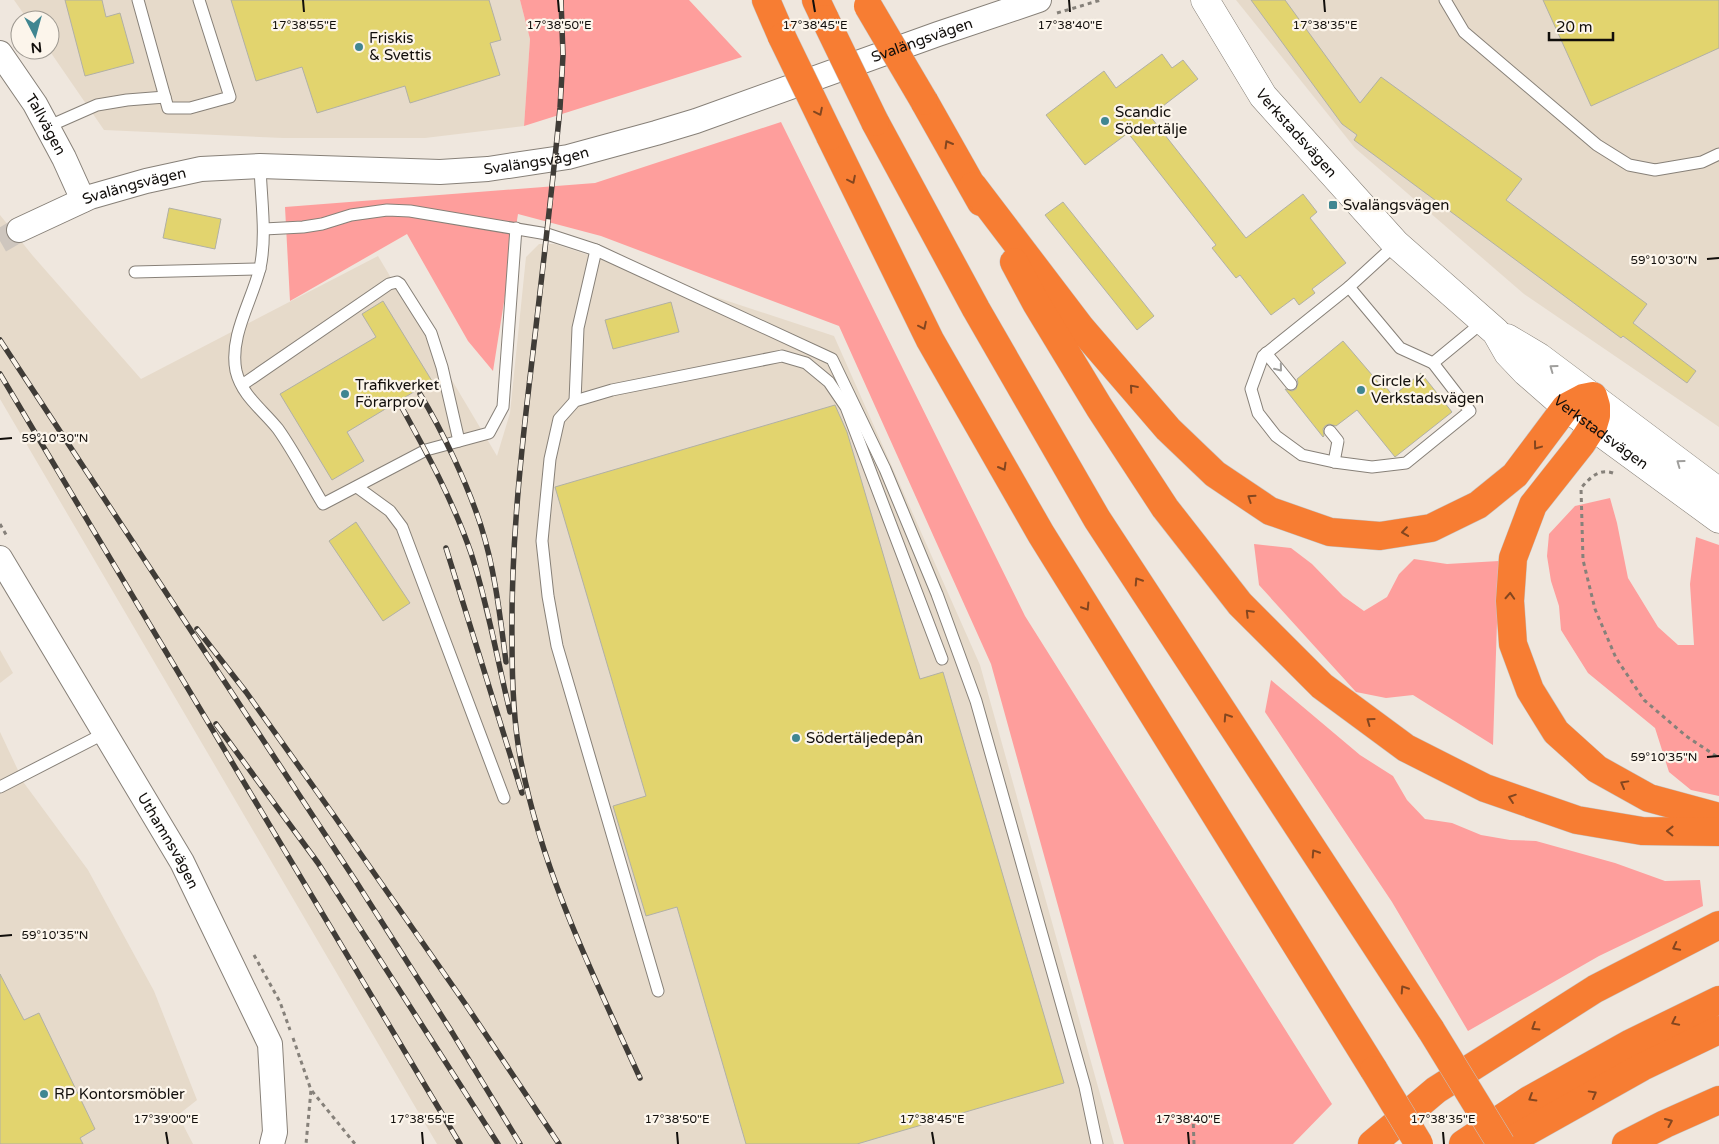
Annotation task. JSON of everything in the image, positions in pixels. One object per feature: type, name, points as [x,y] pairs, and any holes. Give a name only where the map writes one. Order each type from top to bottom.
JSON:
[{"type":"highway","points":[[766,0],[782,37],[930,340],[1040,534],[1344,1021],[1371,1073],[1419,1144]]},
{"type":"highway","points":[[866,3],[973,186],[1036,303],[1165,508],[1240,604],[1322,686],[1406,748],[1485,788],[1577,820],[1642,831],[1719,832]]},
{"type":"highway","points":[[820,10],[875,122],[976,309],[1097,519],[1431,1030],[1501,1144]]},
{"type":"highway","points":[[973,186],[1081,328],[1168,429],[1215,474],[1270,511],[1330,532],[1380,536],[1431,528],[1478,505],[1515,475],[1566,407],[1583,398],[1592,396],[1596,406],[1593,426],[1533,506],[1513,558],[1510,601],[1513,644],[1530,690],[1556,732],[1597,769],[1649,798],[1719,817]]},
{"type":"highway","points":[[1372,1144],[1436,1090],[1595,989],[1719,925]]},
{"type":"highway","points":[[1463,1144],[1530,1100],[1631,1043],[1719,1000]]},
{"type":"highway","points":[[1505,1144],[1642,1067],[1719,1030]]},
{"type":"highway","points":[[1371,1073],[1397,1144]]},
{"type":"highway","points":[[1626,1144],[1719,1100]]},
{"type":"main road","name":"Verkstadsvägen","points":[[1205,0],[1263,96],[1396,244],[1490,327],[1539,357],[1719,492]]},
{"type":"main road","name":"Verkstadsvägen","points":[[1490,327],[1508,353],[1526,372],[1566,407],[1719,519]]},
{"type":"street","name":"Svalängsvägen","points":[[19,230],[84,200],[146,181],[201,169],[260,166],[440,172],[488,169],[568,157],[656,134],[696,121],[938,34],[1039,0]]},
{"type":"street","name":"Tallvägen","points":[[0,53],[35,104],[84,200]]},
{"type":"street","name":"Uthamnsvägen","points":[[0,558],[182,862],[270,1044],[275,1132],[272,1144]]},
{"type":"lane","points":[[138,0],[168,108],[190,108],[230,97],[199,0]]},
{"type":"lane","points":[[1445,0],[1464,32],[1596,145],[1629,165],[1655,170],[1702,162],[1719,154]]},
{"type":"lane","points":[[47,127],[97,105],[165,97]]},
{"type":"lane","points":[[260,166],[264,229],[263,247],[260,269],[236,344],[236,372],[249,398],[277,429],[323,504],[426,450],[489,433],[503,407],[516,228]]},
{"type":"lane","points":[[264,229],[322,224],[351,215],[387,210],[410,211],[547,234],[596,250],[832,359],[885,469],[937,594],[976,701],[1085,1087],[1098,1144]]},
{"type":"lane","points":[[1350,287],[1400,348],[1433,363],[1470,411],[1406,462],[1372,466],[1334,462],[1302,455],[1276,436],[1258,413],[1251,389],[1263,356],[1350,287],[1396,244]]},
{"type":"lane","points":[[575,401],[578,328],[596,250]]},
{"type":"lane","points":[[135,272],[260,269]]},
{"type":"lane","points":[[242,386],[389,284],[397,282],[431,333],[442,367],[459,441]]},
{"type":"lane","points":[[1433,363],[1490,327]]},
{"type":"lane","points":[[1266,353],[1291,384]]},
{"type":"lane","points":[[658,991],[556,646],[542,541],[550,459],[559,419],[575,401],[612,390],[782,356],[806,363],[829,382],[846,407],[942,659]]},
{"type":"lane","points":[[1330,431],[1338,441],[1334,462]]},
{"type":"lane","points":[[357,486],[390,511],[402,527],[504,798]]},
{"type":"lane","points":[[0,787],[105,733]]},
{"type":"path","points":[[1619,475],[1608,471],[1594,474],[1581,488],[1583,560],[1595,609],[1616,658],[1644,700],[1686,736],[1719,758]]},
{"type":"path","points":[[311,1090],[355,1144]]},
{"type":"path","points":[[1193,1116],[1194,1144]]},
{"type":"shaded area","points":[[14,0],[520,0],[530,39],[524,126],[425,138],[283,138],[104,130],[56,60],[60,60],[60,10],[21,10]]},
{"type":"shaded area","points":[[520,0],[689,0],[742,57],[524,126],[530,39]]},
{"type":"shaded area","points":[[1236,0],[1719,0],[1719,427],[1524,294],[1355,148]]},
{"type":"shaded area","points":[[781,122],[1025,616],[1332,1104],[1293,1144],[1124,1144],[991,664],[839,326],[601,236],[518,214],[493,371],[468,341],[407,234],[290,301],[285,207],[595,183]]},
{"type":"shaded area","points":[[0,215],[33,256],[141,379],[378,256],[497,456],[510,413],[526,257],[539,244],[555,244],[834,336],[980,665],[1114,1144],[437,1144],[0,399]]},
{"type":"shaded area","points":[[1610,498],[1628,578],[1658,627],[1678,645],[1694,645],[1690,584],[1696,537],[1719,545],[1719,796],[1691,790],[1669,772],[1655,728],[1588,673],[1561,630],[1559,606],[1551,581],[1547,556],[1549,534],[1575,506]]},
{"type":"shaded area","points":[[1254,544],[1291,548],[1312,564],[1343,596],[1364,611],[1387,597],[1399,574],[1414,559],[1447,564],[1499,561],[1493,745],[1413,695],[1386,698],[1356,692],[1259,585]]},
{"type":"shaded area","points":[[0,650],[13,673],[0,683]]},
{"type":"shaded area","points":[[1271,680],[1360,755],[1393,776],[1407,800],[1425,819],[1452,823],[1481,835],[1510,840],[1536,841],[1615,863],[1665,881],[1700,880],[1703,906],[1599,956],[1468,1031],[1392,902],[1265,712]]},
{"type":"shaded area","points":[[0,732],[24,783],[88,870],[154,991],[197,1100],[178,1115],[193,1144],[0,1144]]},
{"type":"building","points":[[65,0],[102,0],[106,17],[120,13],[134,63],[85,76]]},
{"type":"building","points":[[231,0],[489,0],[501,40],[490,43],[500,75],[410,103],[405,86],[317,113],[302,67],[256,81]]},
{"type":"building","points":[[1251,0],[1285,0],[1360,103],[1381,77],[1522,179],[1506,200],[1647,304],[1633,323],[1696,371],[1687,383],[1623,336],[1621,338],[1354,140],[1357,135],[1342,124]]},
{"type":"building","points":[[1543,0],[1719,0],[1719,48],[1591,106]]},
{"type":"building","points":[[1162,54],[1172,68],[1183,60],[1198,79],[1150,116],[1246,238],[1303,194],[1317,212],[1310,218],[1346,263],[1312,289],[1315,293],[1299,305],[1294,298],[1271,315],[1240,275],[1236,278],[1212,248],[1216,245],[1128,133],[1085,165],[1046,115],[1104,71],[1116,88]]},
{"type":"building","points":[[1063,202],[1154,316],[1137,330],[1045,215]]},
{"type":"building","points":[[169,208],[221,219],[215,249],[163,238]]},
{"type":"building","points":[[383,301],[432,381],[347,432],[364,461],[332,480],[280,394],[376,337],[362,314]]},
{"type":"building","points":[[671,302],[679,332],[613,349],[605,320]]},
{"type":"building","points":[[1343,341],[1384,389],[1386,387],[1393,396],[1421,373],[1452,412],[1395,457],[1357,410],[1336,426],[1329,424],[1325,426],[1323,437],[1285,389],[1292,391],[1296,389],[1297,379]]},
{"type":"building","name":"Södertäljedepån","points":[[835,405],[847,432],[920,679],[943,672],[1064,1083],[857,1144],[746,1144],[677,907],[646,916],[613,806],[646,796],[555,487]]},
{"type":"building","points":[[356,522],[410,603],[383,621],[329,541]]},
{"type":"building","points":[[0,974],[24,1020],[39,1013],[95,1129],[80,1138],[83,1144],[0,1144]]},
{"type":"tunnel","points":[[0,241],[19,230]]},
{"type":"railway","points":[[561,0],[563,55],[560,108],[516,513],[512,609],[514,713],[520,756],[541,840],[586,960],[640,1078]]},
{"type":"railway","points":[[0,340],[355,880],[450,1029],[520,1144]]},
{"type":"railway","points":[[0,374],[460,1144]]},
{"type":"railway","points":[[420,394],[454,458],[481,526],[493,576],[506,662]]},
{"type":"railway","points":[[401,406],[448,496],[471,553],[510,712]]},
{"type":"railway","points":[[446,548],[522,793]]},
{"type":"railway","points":[[197,629],[246,692],[335,817],[466,1005],[559,1144]]},
{"type":"railway","points":[[216,724],[318,863],[498,1144]]},
{"type":"place","name":"Friskis & Svettis","points":[[359,47]]},
{"type":"place","name":"Scandic Södertälje","points":[[1105,121]]},
{"type":"place","name":"Svalängsvägen","points":[[1333,205]]},
{"type":"place","name":"Circle K Verkstadsvägen","points":[[1361,390]]},
{"type":"place","name":"Trafikverket Förarprov","points":[[345,394]]},
{"type":"place","name":"Södertäljedepån","points":[[796,738]]},
{"type":"place","name":"RP Kontorsmöbler","points":[[44,1094]]}]
